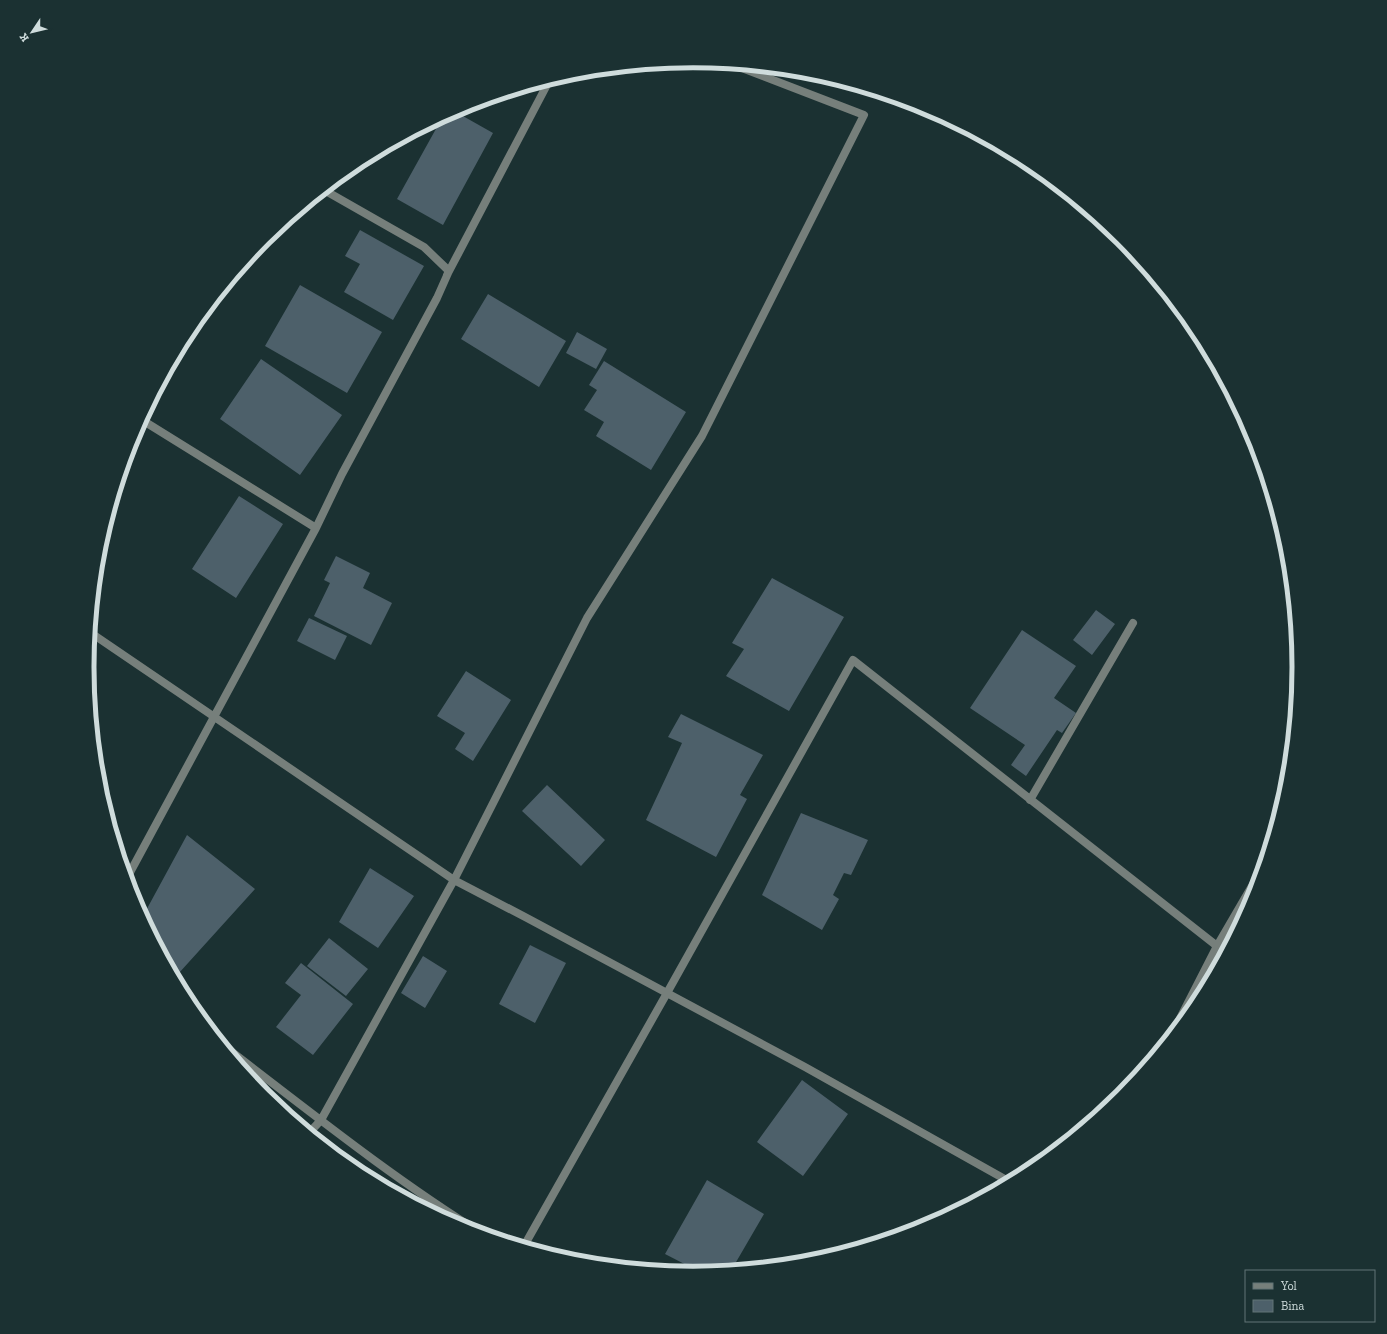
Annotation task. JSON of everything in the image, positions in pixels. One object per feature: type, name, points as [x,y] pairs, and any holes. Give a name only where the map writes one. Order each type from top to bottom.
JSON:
[{"type":"street","points":[[313,1129],[321,1120],[454,880],[587,618],[702,436],[864,115],[749,71]]},
{"type":"street","points":[[445,279],[546,86]]},
{"type":"street","points":[[130,872],[316,528],[342,474],[449,271],[424,247],[328,193]]},
{"type":"street","points":[[147,423],[316,528]]},
{"type":"street","points":[[1030,800],[1133,624]]},
{"type":"street","points":[[96,636],[454,880],[534,921],[805,1067],[1004,1179]]},
{"type":"street","points":[[526,1242],[667,993],[852,660],[1222,949]]},
{"type":"street","points":[[1183,1013],[1217,946],[1249,891]]},
{"type":"street","points":[[240,1058],[321,1120],[449,1213]]},
{"type":"building","points":[[461,115],[493,133],[443,225],[397,199],[437,126]]},
{"type":"building","points":[[360,230],[424,266],[393,320],[344,292],[360,264],[345,256]]},
{"type":"building","points":[[300,285],[382,332],[347,393],[265,346]]},
{"type":"building","points":[[488,294],[566,341],[539,387],[461,339]]},
{"type":"building","points":[[577,332],[607,349],[596,369],[566,353]]},
{"type":"building","points":[[261,359],[342,415],[300,475],[220,419]]},
{"type":"building","points":[[604,361],[686,412],[651,470],[596,436],[604,422],[584,410],[597,390],[589,385]]},
{"type":"building","points":[[239,496],[283,524],[236,598],[192,569]]},
{"type":"building","points":[[336,556],[370,573],[363,588],[392,603],[371,645],[314,616],[330,583],[324,580]]},
{"type":"building","points":[[772,578],[844,617],[789,711],[726,676],[744,649],[732,643]]},
{"type":"building","points":[[1096,610],[1115,624],[1092,655],[1073,640]]},
{"type":"building","points":[[309,618],[347,636],[335,660],[297,641]]},
{"type":"building","points":[[1022,630],[1076,666],[1054,698],[1076,713],[1062,733],[1057,730],[1026,776],[1011,765],[1025,745],[970,708]]},
{"type":"building","points":[[466,671],[511,700],[473,761],[455,749],[465,733],[437,716]]},
{"type":"building","points":[[681,714],[763,755],[740,795],[747,799],[716,857],[646,820],[682,743],[668,737]]},
{"type":"building","points":[[547,785],[605,840],[581,866],[522,811]]},
{"type":"building","points":[[801,813],[868,840],[851,875],[844,873],[833,895],[839,899],[822,930],[762,895]]},
{"type":"building","points":[[187,835],[255,889],[179,973],[156,932],[146,910]]},
{"type":"building","points":[[370,868],[414,896],[378,948],[339,922]]},
{"type":"building","points":[[329,938],[368,969],[346,996],[307,966]]},
{"type":"building","points":[[530,945],[566,963],[535,1023],[499,1004]]},
{"type":"building","points":[[423,956],[447,971],[425,1008],[401,993]]},
{"type":"building","points":[[301,963],[353,1004],[313,1055],[276,1027],[301,995],[285,983]]},
{"type":"building","points":[[802,1080],[848,1114],[803,1176],[757,1142]]},
{"type":"building","points":[[707,1180],[764,1214],[734,1265],[688,1266],[665,1254]]}]
